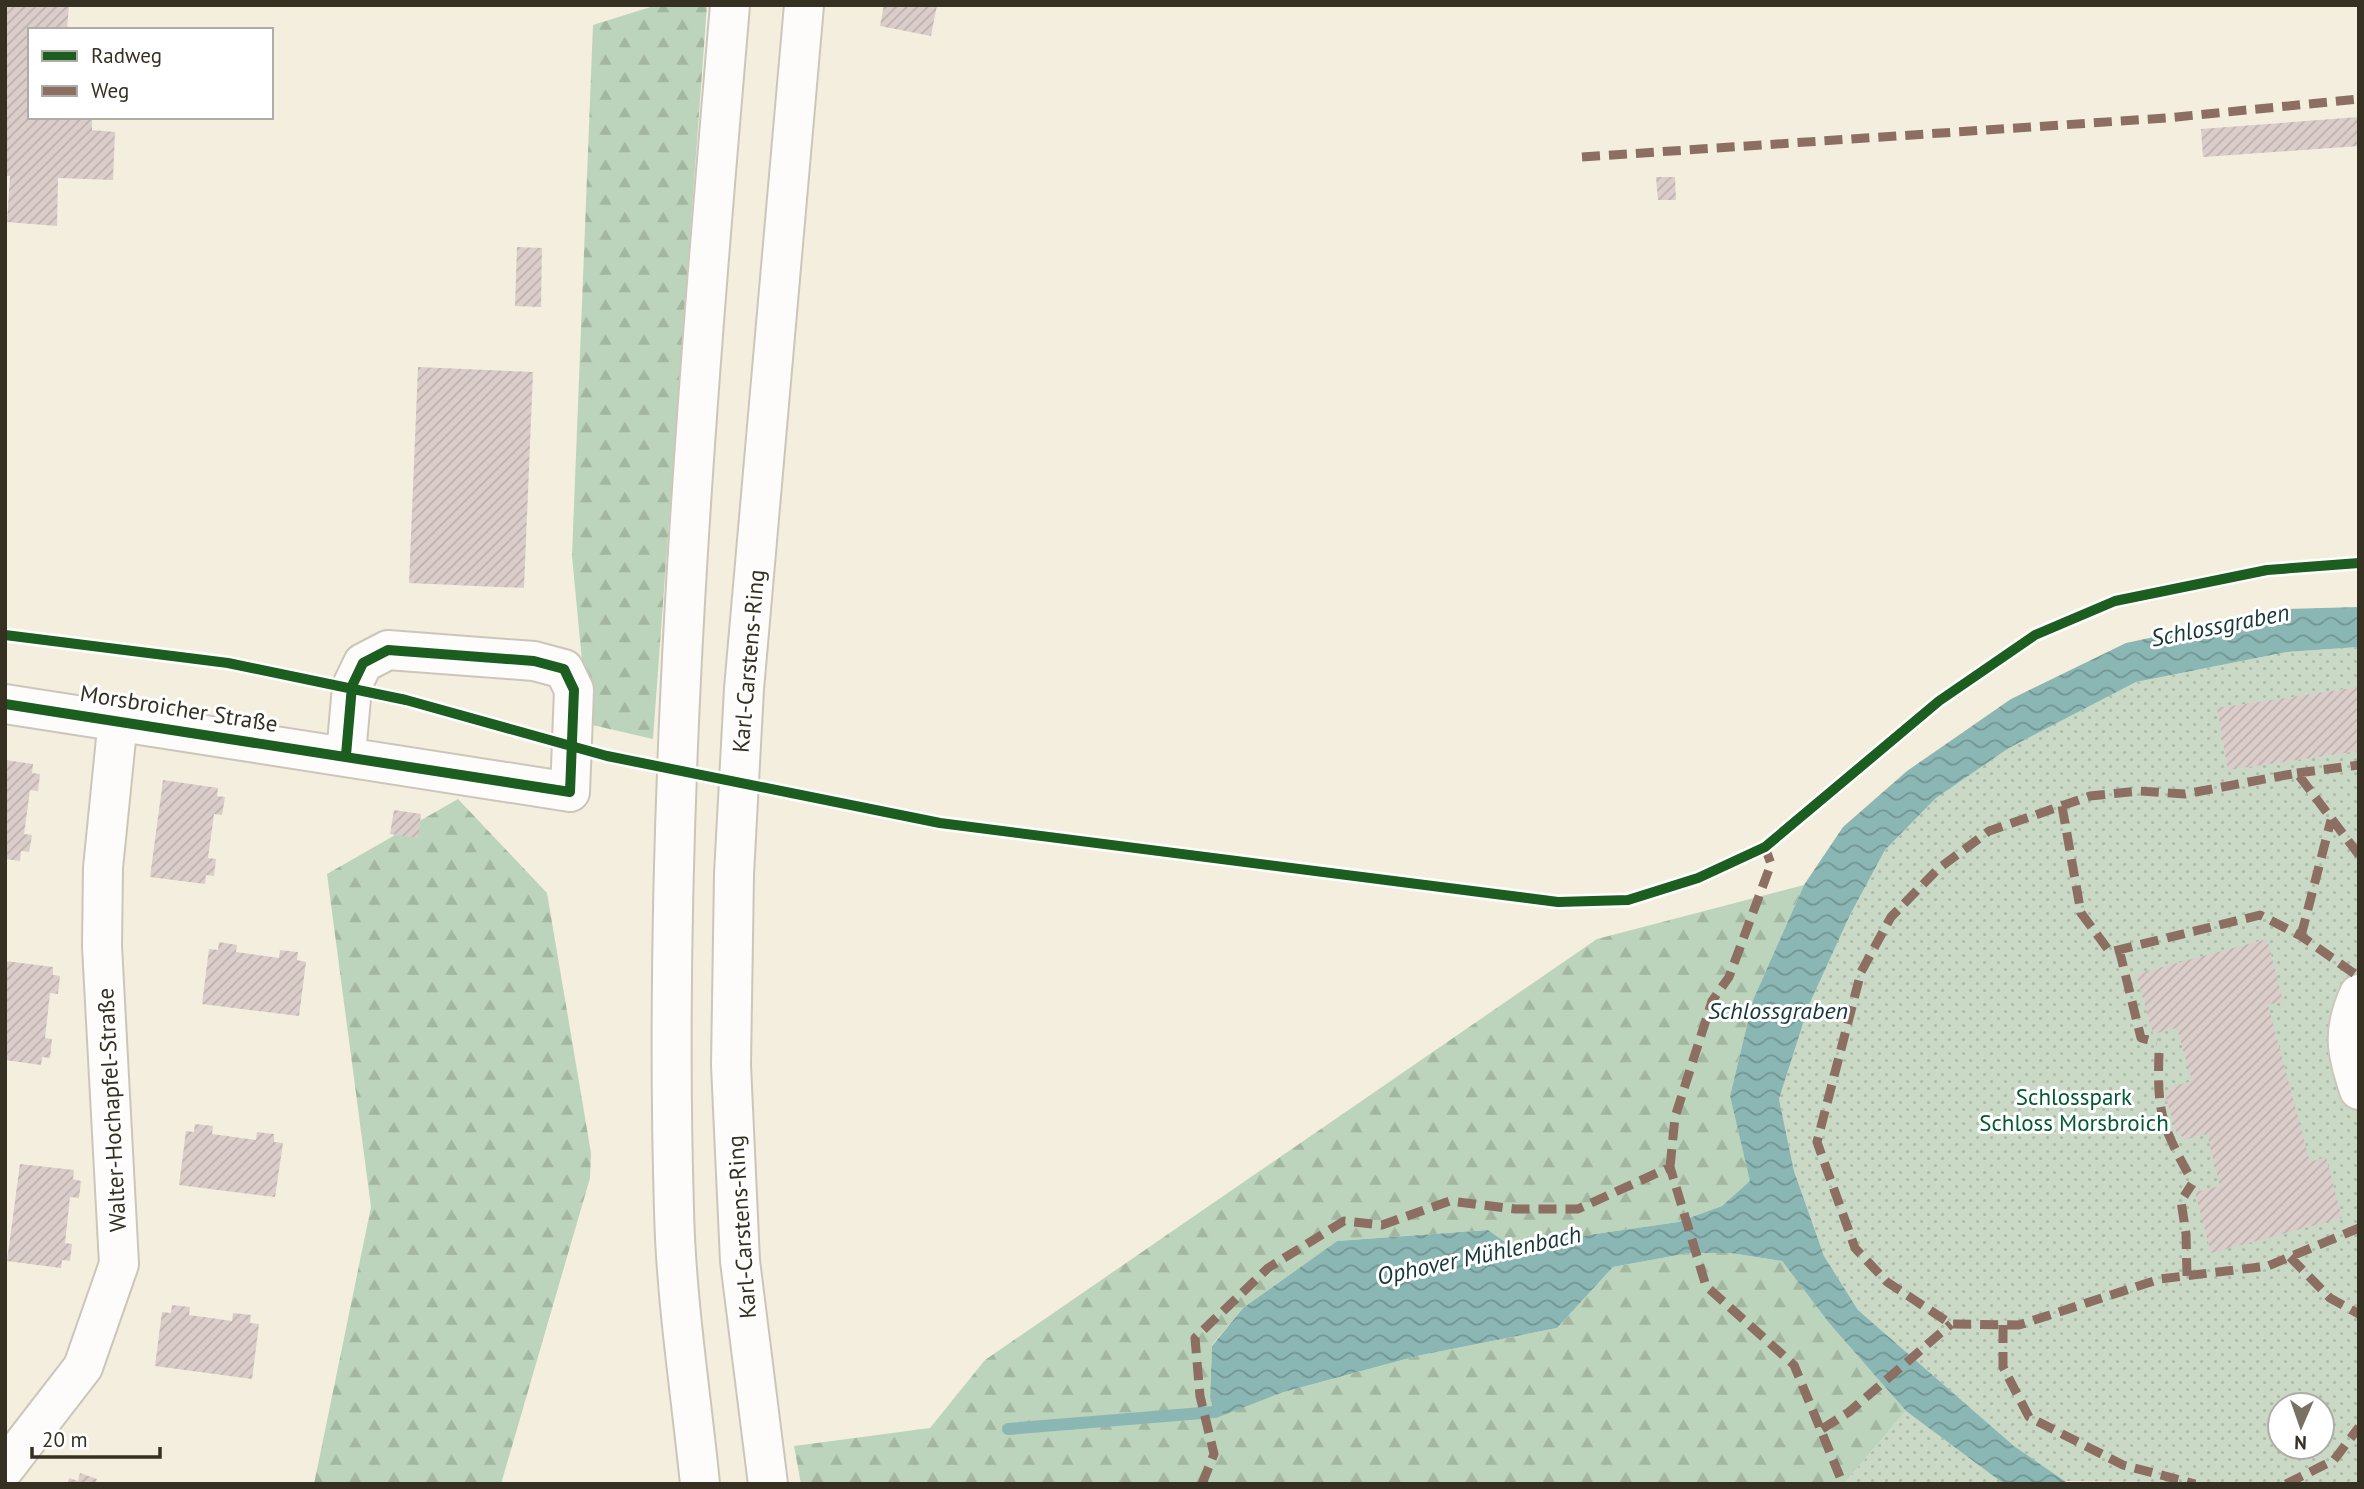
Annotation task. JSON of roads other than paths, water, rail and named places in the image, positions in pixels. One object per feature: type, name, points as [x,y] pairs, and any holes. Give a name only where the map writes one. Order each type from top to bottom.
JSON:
[{"type":"main road","points":[[700,1484],[674,1214],[670,958],[694,427],[730,5]]},
{"type":"main road","name":"Karl-Carstens-Ring","points":[[768,1484],[740,1261],[731,1065],[734,874],[744,689],[804,5]]},
{"type":"main road","name":"Morsbroicher Straße","points":[[5,704],[346,754],[570,792],[574,690],[564,669],[534,661],[388,650],[363,663],[352,686],[346,754]]},
{"type":"main road","name":"Walter-Hochapfel-Straße","points":[[5,1468],[82,1367],[119,1264],[102,946],[103,868],[118,719]]},
{"type":"main road","points":[[2359,993],[2348,1016],[2347,1055],[2359,1090]]},
{"type":"water","name":"Schlossgraben","points":[[2359,607],[2359,647],[2287,652],[2136,682],[2009,748],[1936,798],[1885,850],[1850,915],[1809,1005],[1779,1099],[1794,1171],[1824,1256],[1858,1310],[2014,1446],[2069,1484],[2004,1484],[1906,1411],[1829,1323],[1782,1261],[1730,1253],[1689,1253],[1613,1267],[1557,1328],[1417,1356],[1284,1392],[1216,1418],[1210,1398],[1212,1346],[1243,1308],[1337,1241],[1488,1230],[1511,1246],[1678,1222],[1722,1206],[1750,1181],[1730,1096],[1753,1000],[1804,885],[1843,827],[1907,771],[2011,699],[2126,643],[2286,609]]},
{"type":"waterway","name":"Ophover Mühlenbach","points":[[1008,1429],[1214,1412],[1225,1401]]},
{"type":"park label","name":"Schlosspark Schloss Morsbroich","points":[[2074,1109]]}]
